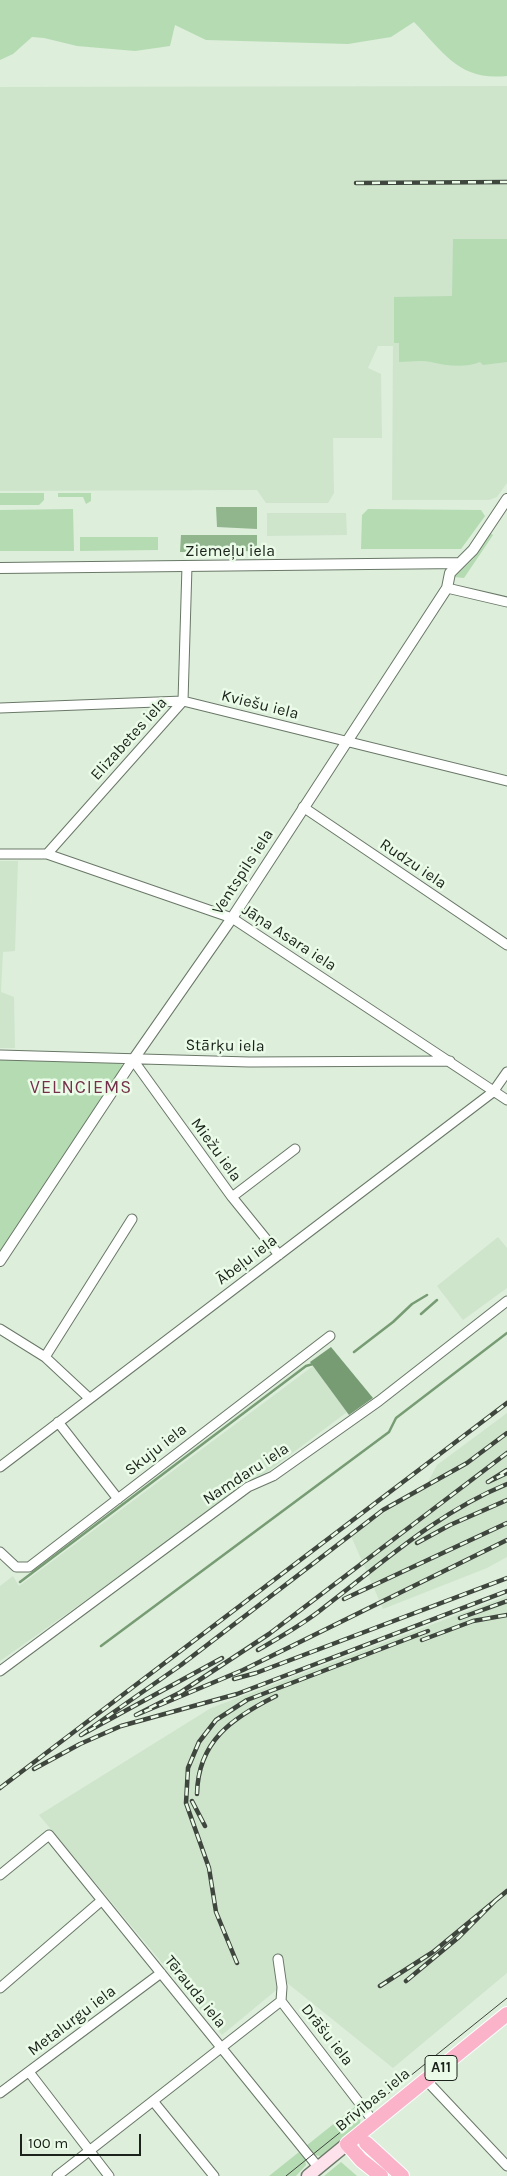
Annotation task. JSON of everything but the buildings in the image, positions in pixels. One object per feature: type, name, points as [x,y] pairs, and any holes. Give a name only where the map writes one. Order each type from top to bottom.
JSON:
[{"type":"highway","name":"Brīvības iela","points":[[347,2144],[506,2015]]},
{"type":"highway","points":[[366,2142],[374,2122]]},
{"type":"highway","points":[[347,2144],[366,2142],[402,2176]]},
{"type":"highway","points":[[347,2144],[361,2160],[381,2176]]},
{"type":"main road","name":"Brīvības iela","points":[[308,2176],[347,2144]]},
{"type":"street","name":"Ventspils iela","points":[[0,1262],[133,1060],[232,918],[344,742],[447,588],[450,572],[473,550],[507,499]]},
{"type":"street","name":"Ziemeļu iela","points":[[0,568],[460,563]]},
{"type":"street","name":"Elizabetes iela","points":[[47,854],[183,701],[187,566]]},
{"type":"street","points":[[447,588],[507,602]]},
{"type":"street","name":"Kviešu iela","points":[[0,708],[183,701],[507,781]]},
{"type":"street","name":"Rudzu iela","points":[[303,807],[507,946]]},
{"type":"street","name":"Jāņa Asara iela","points":[[0,854],[47,854],[232,918],[507,1100]]},
{"type":"street","name":"Stārķu iela","points":[[0,1055],[133,1060],[450,1061]]},
{"type":"street","name":"Miežu iela","points":[[133,1060],[232,1197],[279,1255]]},
{"type":"street","name":"Ābeļu iela","points":[[0,1467],[494,1092],[507,1072]]},
{"type":"street","points":[[232,1197],[295,1149]]},
{"type":"street","points":[[45,1357],[132,1219]]},
{"type":"street","name":"Namdaru iela","points":[[0,1671],[248,1487],[274,1476],[379,1401],[507,1302]]},
{"type":"street","points":[[0,1329],[45,1357],[89,1398]]},
{"type":"street","name":"Skuju iela","points":[[0,1552],[16,1567],[29,1567],[330,1336]]},
{"type":"street","points":[[58,1422],[118,1499]]},
{"type":"street","name":"Tērauda iela","points":[[0,1875],[49,1835],[318,2167]]},
{"type":"street","points":[[0,1988],[101,1901]]},
{"type":"street","name":"Drāšu iela","points":[[278,1959],[282,1987],[281,2001],[374,2122]]},
{"type":"street","name":"Metalurgu iela","points":[[0,2093],[161,1973]]},
{"type":"street","points":[[57,2176],[281,2001]]},
{"type":"street","points":[[29,2072],[109,2176]]},
{"type":"street","points":[[426,2080],[507,2166]]},
{"type":"street","points":[[152,2101],[214,2176]]},
{"type":"shaded area","points":[[0,0],[507,0],[507,76],[476,74],[464,69],[444,54],[414,22],[391,37],[348,44],[206,40],[175,25],[170,46],[135,51],[77,46],[32,37],[13,54],[0,60]]},
{"type":"shaded area","points":[[507,86],[507,483],[497,497],[489,500],[392,500],[393,346],[378,346],[368,368],[381,374],[382,438],[333,438],[334,493],[328,503],[266,503],[257,490],[0,491],[0,87]]},
{"type":"shaded area","points":[[453,239],[507,239],[507,362],[483,365],[480,362],[456,366],[423,361],[399,362],[399,343],[394,343],[394,297],[452,296]]},
{"type":"shaded area","points":[[0,493],[44,493],[44,500],[39,505],[0,505]]},
{"type":"shaded area","points":[[58,493],[91,493],[91,501],[86,504],[83,497],[58,497]]},
{"type":"shaded area","points":[[216,507],[257,507],[257,529],[217,527]]},
{"type":"shaded area","points":[[73,509],[74,551],[0,551],[0,510]]},
{"type":"shaded area","points":[[368,509],[481,510],[485,516],[461,549],[361,549],[362,515]]},
{"type":"shaded area","points":[[267,513],[346,513],[347,535],[267,536]]},
{"type":"shaded area","points":[[490,533],[493,535],[464,578],[454,577],[473,559]]},
{"type":"shaded area","points":[[181,535],[257,535],[257,551],[180,552]]},
{"type":"shaded area","points":[[80,537],[158,537],[158,550],[80,551]]},
{"type":"shaded area","points":[[0,861],[18,861],[15,951],[3,952],[1,992],[14,997],[15,1048],[0,1048]]},
{"type":"shaded area","points":[[0,1059],[119,1063],[123,1065],[123,1069],[0,1254]]},
{"type":"shaded area","points":[[498,1237],[507,1248],[507,1288],[463,1320],[437,1286]]},
{"type":"shaded area","points":[[331,1347],[373,1398],[349,1415],[310,1362]]},
{"type":"shaded area","points":[[313,1366],[347,1412],[270,1470],[0,1661],[0,1586],[13,1576],[19,1586]]},
{"type":"shaded area","points":[[507,1413],[507,1557],[487,1568],[383,1609],[351,1536],[397,1504],[430,1486],[428,1482],[437,1465]]},
{"type":"shaded area","points":[[507,1596],[507,1973],[393,2068],[286,1982],[222,2035],[39,1815],[211,1708]]},
{"type":"shaded area","points":[[356,2106],[361,2113],[360,2124],[321,2156],[313,2155],[306,2146]]},
{"type":"shaded area","points":[[299,2152],[305,2159],[306,2165],[296,2176],[269,2176]]},
{"type":"shaded area","points":[[341,2162],[357,2176],[324,2176]]},
{"type":"waterway","points":[[354,1352],[393,1322],[412,1304],[427,1295]]},
{"type":"waterway","points":[[421,1314],[437,1300]]},
{"type":"waterway","points":[[101,1646],[389,1432],[396,1418],[507,1333]]},
{"type":"waterway","points":[[20,1582],[306,1366],[313,1364]]},
{"type":"tram line","points":[[286,2176],[507,1998]]},
{"type":"railway","points":[[356,183],[507,182]]},
{"type":"railway","points":[[0,1788],[507,1403]]},
{"type":"railway","points":[[222,1658],[81,1735],[181,1665],[383,1510],[467,1463],[507,1433]]},
{"type":"railway","points":[[507,1453],[269,1634],[181,1692],[136,1715],[243,1670],[507,1540]]},
{"type":"railway","points":[[507,1470],[488,1482],[507,1473]]},
{"type":"railway","points":[[258,1650],[314,1615],[388,1557],[434,1524],[457,1509],[507,1484]]},
{"type":"railway","points":[[417,1543],[450,1525],[507,1500]]},
{"type":"railway","points":[[344,1599],[507,1523]]},
{"type":"railway","points":[[234,1679],[256,1673],[507,1578]]},
{"type":"railway","points":[[34,1769],[80,1744],[121,1726],[237,1694],[507,1591]]},
{"type":"railway","points":[[460,1618],[507,1601]]},
{"type":"railway","points":[[422,1640],[473,1621],[507,1615]]},
{"type":"railway","points":[[237,1963],[216,1912],[209,1868],[186,1803],[188,1768],[199,1742],[216,1720],[247,1700],[428,1631]]},
{"type":"railway","points":[[197,1794],[199,1775],[204,1759],[220,1733],[245,1713],[276,1696]]},
{"type":"railway","points":[[192,1801],[205,1826]]},
{"type":"railway","points":[[496,1900],[507,1891]]},
{"type":"railway","points":[[380,1986],[433,1952],[496,1900],[459,1937],[406,1981]]},
{"type":"district","name":"VELNCIEMS","points":[[81,1088]]}]
